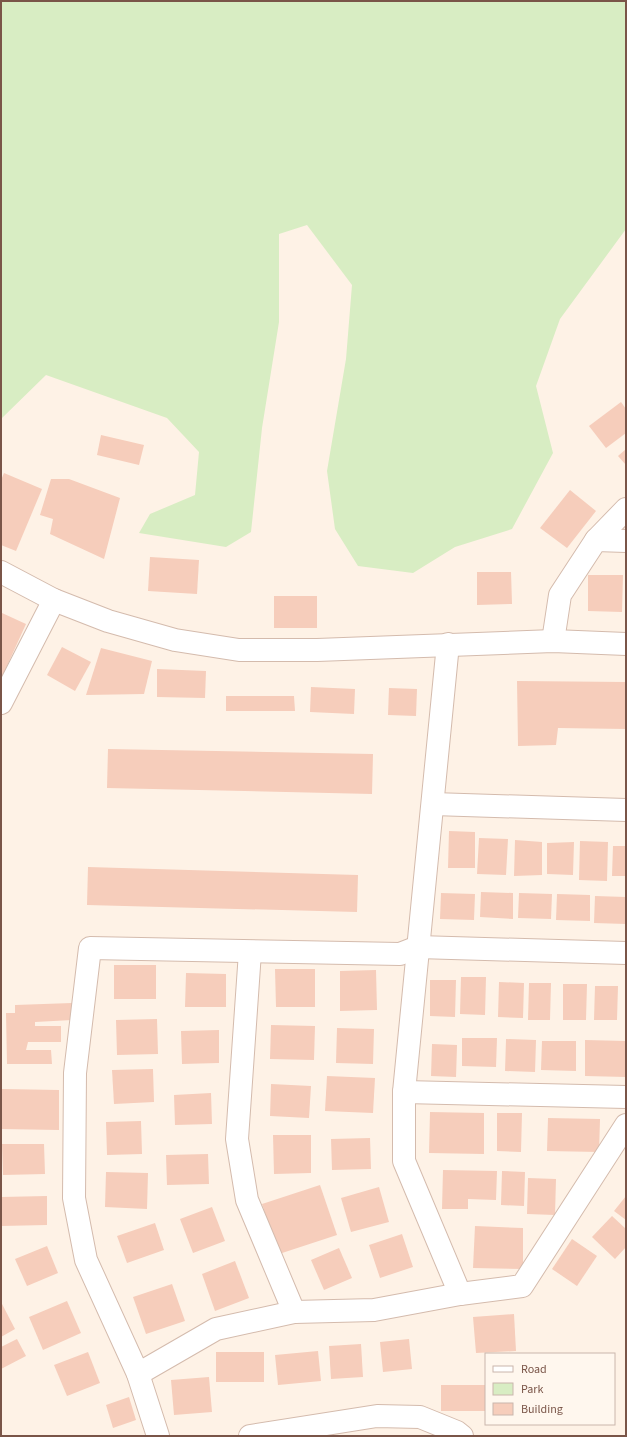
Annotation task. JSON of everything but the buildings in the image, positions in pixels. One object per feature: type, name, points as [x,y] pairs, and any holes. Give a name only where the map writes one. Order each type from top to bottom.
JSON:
[{"type":"street","points":[[552,641],[560,595],[596,540],[626,509]]},
{"type":"street","points":[[596,540],[626,541]]},
{"type":"street","points":[[1,572],[54,600],[108,621],[175,640],[239,650],[317,650],[552,641],[626,644]]},
{"type":"street","points":[[1,703],[54,600]]},
{"type":"street","points":[[448,644],[404,1092],[404,1161],[460,1294]]},
{"type":"street","points":[[433,804],[626,810]]},
{"type":"street","points":[[158,1436],[138,1374],[86,1260],[74,1198],[75,1073],[90,948],[400,954],[418,948],[626,953]]},
{"type":"street","points":[[250,952],[237,1139],[247,1200],[294,1312]]},
{"type":"street","points":[[404,1092],[626,1097]]},
{"type":"street","points":[[138,1374],[216,1329],[294,1312],[374,1310],[460,1294],[522,1286],[626,1125]]},
{"type":"street","points":[[250,1436],[377,1416],[420,1417],[457,1432],[462,1436]]},
{"type":"green space","points":[[1,1],[626,1],[626,229],[560,319],[536,386],[553,453],[512,529],[455,547],[413,573],[358,566],[335,529],[327,471],[346,359],[352,285],[307,225],[279,234],[279,322],[262,428],[251,532],[226,547],[139,533],[150,514],[195,495],[199,452],[167,418],[46,375],[1,419]]}]
